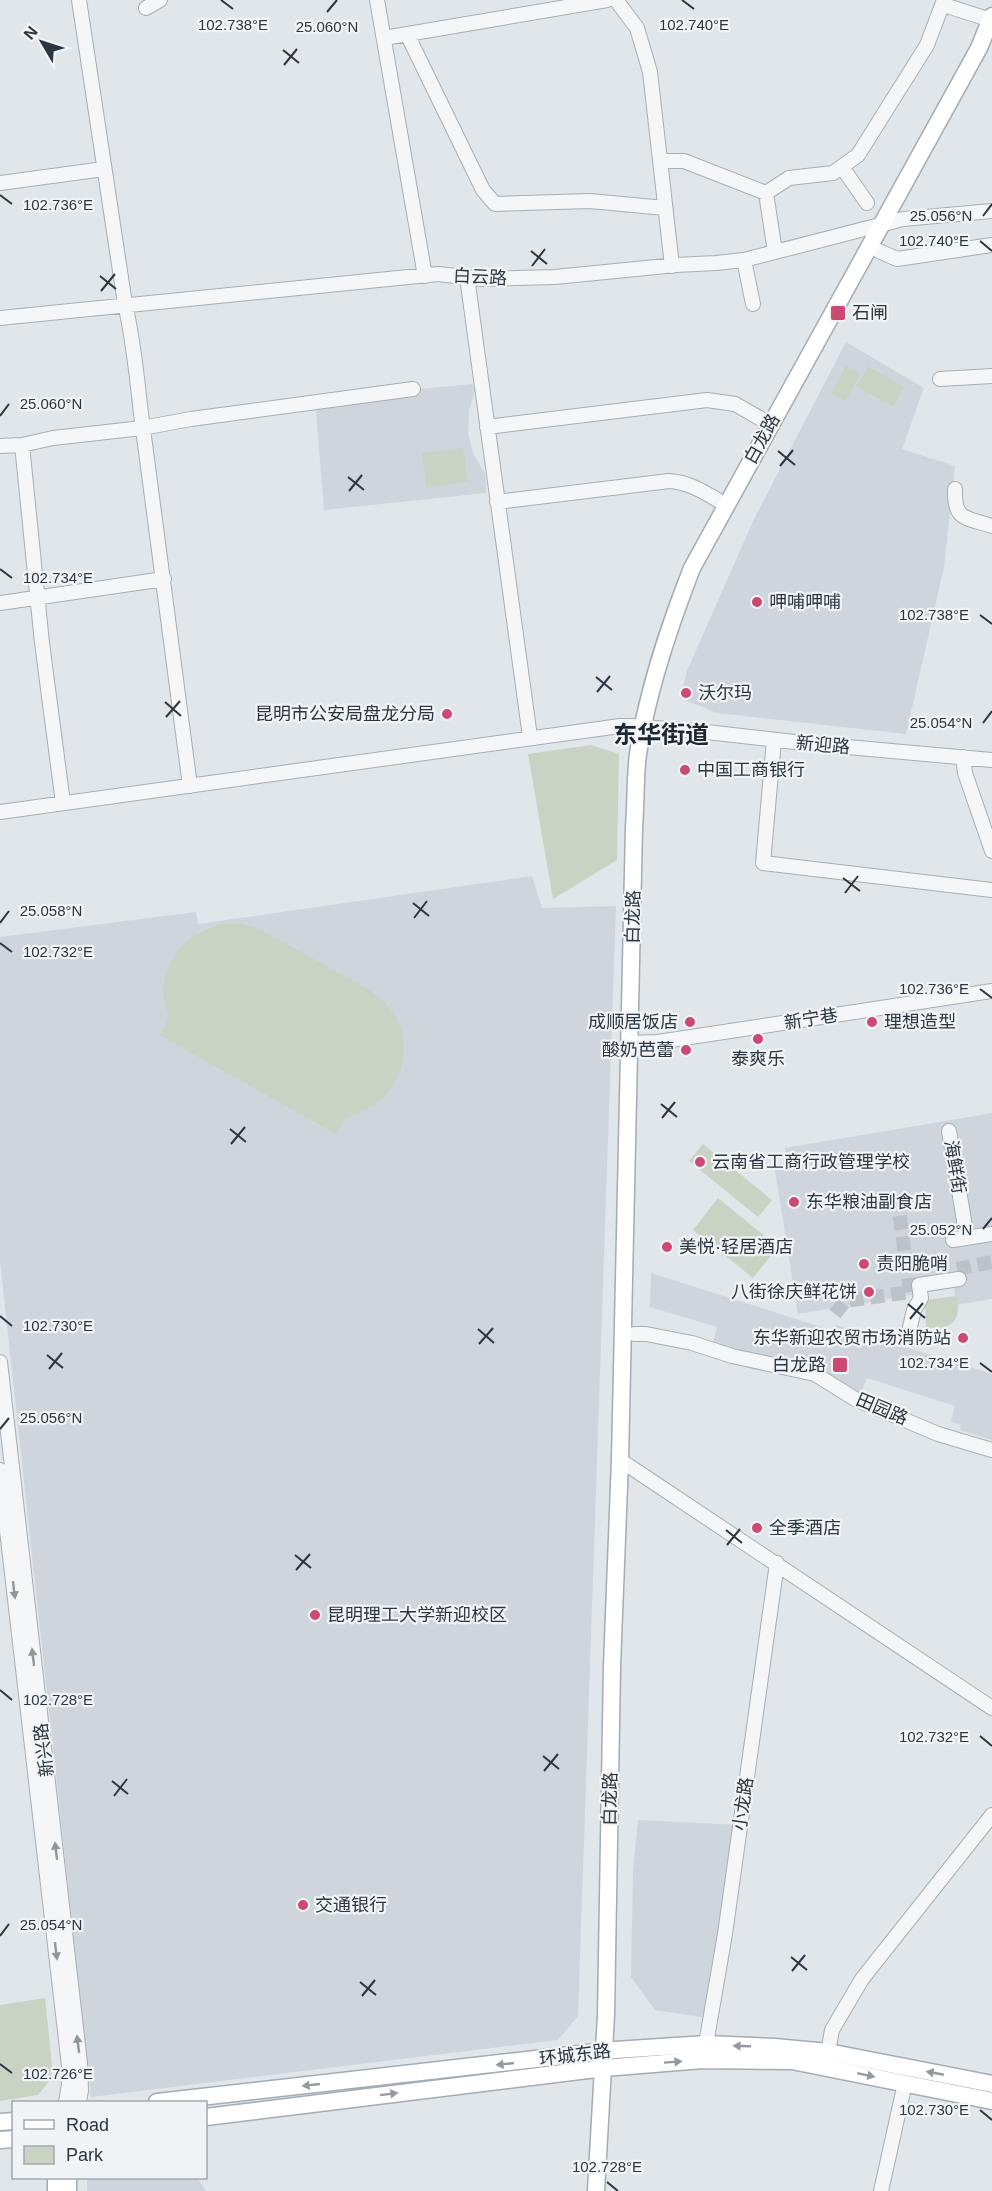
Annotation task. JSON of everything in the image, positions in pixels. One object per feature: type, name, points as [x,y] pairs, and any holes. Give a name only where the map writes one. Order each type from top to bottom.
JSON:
[{"type":"main road","name":"白龙路","points":[[648,727],[689,604],[702,573],[879,251],[888,223],[979,48],[991,18]]},
{"type":"main road","name":"白龙路","points":[[607,2191],[636,1042],[649,756],[648,727],[679,601],[692,568],[770,424],[992,46]]},
{"type":"main road","name":"白龙路","points":[[625,1463],[634,1334],[636,1042]]},
{"type":"main road","name":"环城东路","points":[[207,2116],[706,2044],[828,2052],[992,2084]]},
{"type":"main road","name":"白龙路","points":[[596,2191],[609,2059]]},
{"type":"main road","name":"环城东路","points":[[178,2101],[609,2059],[769,2060],[828,2067],[992,2101]]},
{"type":"street","points":[[79,0],[125,304],[132,331],[142,428],[190,786]]},
{"type":"street","points":[[146,8],[160,0]]},
{"type":"street","points":[[377,0],[425,276]]},
{"type":"street","points":[[384,38],[608,0]]},
{"type":"street","points":[[616,0],[637,28],[650,72],[672,266]]},
{"type":"street","points":[[766,193],[789,178],[833,173],[858,155],[927,45],[944,3],[991,18]]},
{"type":"street","points":[[407,34],[483,189],[495,204],[590,201],[665,208]]},
{"type":"street","points":[[660,161],[684,161],[766,193]]},
{"type":"street","points":[[842,167],[867,203]]},
{"type":"street","points":[[0,183],[104,169]]},
{"type":"street","points":[[766,193],[775,252]]},
{"type":"street","name":"白云路","points":[[0,318],[438,274],[483,279],[555,277],[744,260],[888,223],[992,211]]},
{"type":"street","points":[[879,251],[897,260],[992,245]]},
{"type":"street","points":[[744,260],[753,304]]},
{"type":"street","points":[[467,277],[530,737]]},
{"type":"street","points":[[940,379],[992,376]]},
{"type":"street","points":[[0,446],[22,445],[53,438],[142,428],[190,419],[413,389]]},
{"type":"street","points":[[487,427],[707,400],[735,404],[770,424]]},
{"type":"street","points":[[22,445],[42,643],[63,804]]},
{"type":"street","points":[[497,502],[669,481],[691,485],[726,505]]},
{"type":"street","points":[[956,489],[954,507],[961,516],[992,526]]},
{"type":"street","points":[[0,603],[164,579]]},
{"type":"street","name":"新迎路","points":[[0,812],[620,726],[698,730],[774,740],[992,760]]},
{"type":"street","points":[[774,740],[763,863],[992,890]]},
{"type":"street","points":[[963,757],[965,773],[992,850]]},
{"type":"street","name":"新宁巷","points":[[636,1042],[658,1042],[992,991]]},
{"type":"street","name":"海鲜街","points":[[949,1131],[960,1239],[992,1234]]},
{"type":"street","points":[[910,1327],[914,1310],[921,1298],[919,1285],[959,1279]]},
{"type":"street","name":"田园路","points":[[634,1334],[692,1343],[732,1356],[815,1374],[855,1400],[938,1434],[992,1450]]},
{"type":"street","name":"新兴路","points":[[0,1362],[2,1411],[80,2063],[79,2101]]},
{"type":"street","points":[[625,1463],[992,1708]]},
{"type":"street","name":"新兴路","points":[[0,1470],[69,2066],[66,2101]]},
{"type":"street","name":"小龙路","points":[[706,2044],[727,1922],[777,1563]]},
{"type":"street","points":[[828,2052],[832,2030],[862,1979],[992,1815]]},
{"type":"street","points":[[881,2191],[905,2083]]},
{"type":"shaded area","points":[[846,342],[924,388],[902,449],[955,466],[944,567],[906,734],[717,713],[680,698],[687,671],[753,521]]},
{"type":"shaded area","points":[[472,384],[475,390],[469,410],[468,434],[473,453],[485,474],[486,493],[324,510],[316,412],[326,398]]},
{"type":"shaded area","name":"昆明理工大学新迎校区","points":[[532,876],[542,908],[616,906],[578,2016],[558,2040],[91,2097],[0,1261],[0,937],[196,912],[198,924]]},
{"type":"shaded area","points":[[992,1113],[992,1299],[956,1305],[954,1288],[798,1314],[774,1165],[787,1163],[785,1148]]},
{"type":"shaded area","points":[[651,1273],[834,1331],[836,1325],[992,1374],[992,1440],[960,1430],[961,1425],[951,1422],[955,1406],[867,1378],[860,1394],[841,1381],[713,1342],[717,1327],[650,1307]]},
{"type":"shaded area","points":[[638,1820],[738,1825],[707,2018],[655,2010],[631,1977],[633,1870]]},
{"type":"shaded area","points":[[87,2179],[198,2179],[206,2191],[87,2191]]},
{"type":"green space","points":[[846,366],[861,374],[845,401],[831,393]]},
{"type":"green space","points":[[868,366],[904,387],[893,407],[856,386]]},
{"type":"green space","points":[[463,448],[468,482],[426,488],[422,453]]},
{"type":"green space","points":[[591,745],[619,754],[617,860],[553,899],[528,754]]},
{"type":"green space","points":[[223,924],[242,924],[260,929],[362,986],[386,1004],[396,1017],[404,1046],[403,1061],[393,1086],[373,1105],[346,1118],[336,1134],[159,1035],[168,1019],[163,992],[168,968],[174,957],[190,939],[211,927]]},
{"type":"green space","points":[[703,1144],[772,1200],[758,1217],[689,1161]]},
{"type":"green space","points":[[718,1198],[778,1247],[753,1278],[693,1230]]},
{"type":"green space","points":[[957,1296],[958,1312],[953,1322],[948,1326],[926,1327],[925,1300]]},
{"type":"green space","points":[[45,1998],[52,2064],[51,2079],[38,2095],[0,2101],[0,2005]]},
{"type":"tunnel","points":[[897,1195],[910,1292]]},
{"type":"tunnel","points":[[957,1269],[992,1262]]},
{"type":"tunnel","points":[[835,1314],[845,1301],[918,1291]]},
{"type":"place","name":"石闸","points":[[838,313]]},
{"type":"place","name":"呷哺呷哺","points":[[757,602]]},
{"type":"place","name":"沃尔玛","points":[[686,693]]},
{"type":"place","name":"昆明市公安局盘龙分局","points":[[447,714]]},
{"type":"place","name":"中国工商银行","points":[[685,770]]},
{"type":"place","name":"成顺居饭店","points":[[690,1022]]},
{"type":"place","name":"理想造型","points":[[872,1022]]},
{"type":"place","name":"泰爽乐","points":[[758,1039]]},
{"type":"place","name":"酸奶芭蕾","points":[[686,1050]]},
{"type":"place","name":"云南省工商行政管理学校","points":[[700,1162]]},
{"type":"place","name":"东华粮油副食店","points":[[794,1202]]},
{"type":"place","name":"美悦·轻居酒店","points":[[667,1247]]},
{"type":"place","name":"责阳脆哨","points":[[864,1264]]},
{"type":"place","name":"八街徐庆鲜花饼","points":[[869,1292]]},
{"type":"place","name":"东华新迎农贸市场消防站","points":[[963,1338]]},
{"type":"place","name":"白龙路","points":[[840,1365]]},
{"type":"place","name":"全季酒店","points":[[757,1528]]},
{"type":"place","name":"昆明理工大学新迎校区","points":[[315,1615]]},
{"type":"place","name":"交通银行","points":[[303,1905]]},
{"type":"district","name":"东华街道","points":[[661,735]]}]
